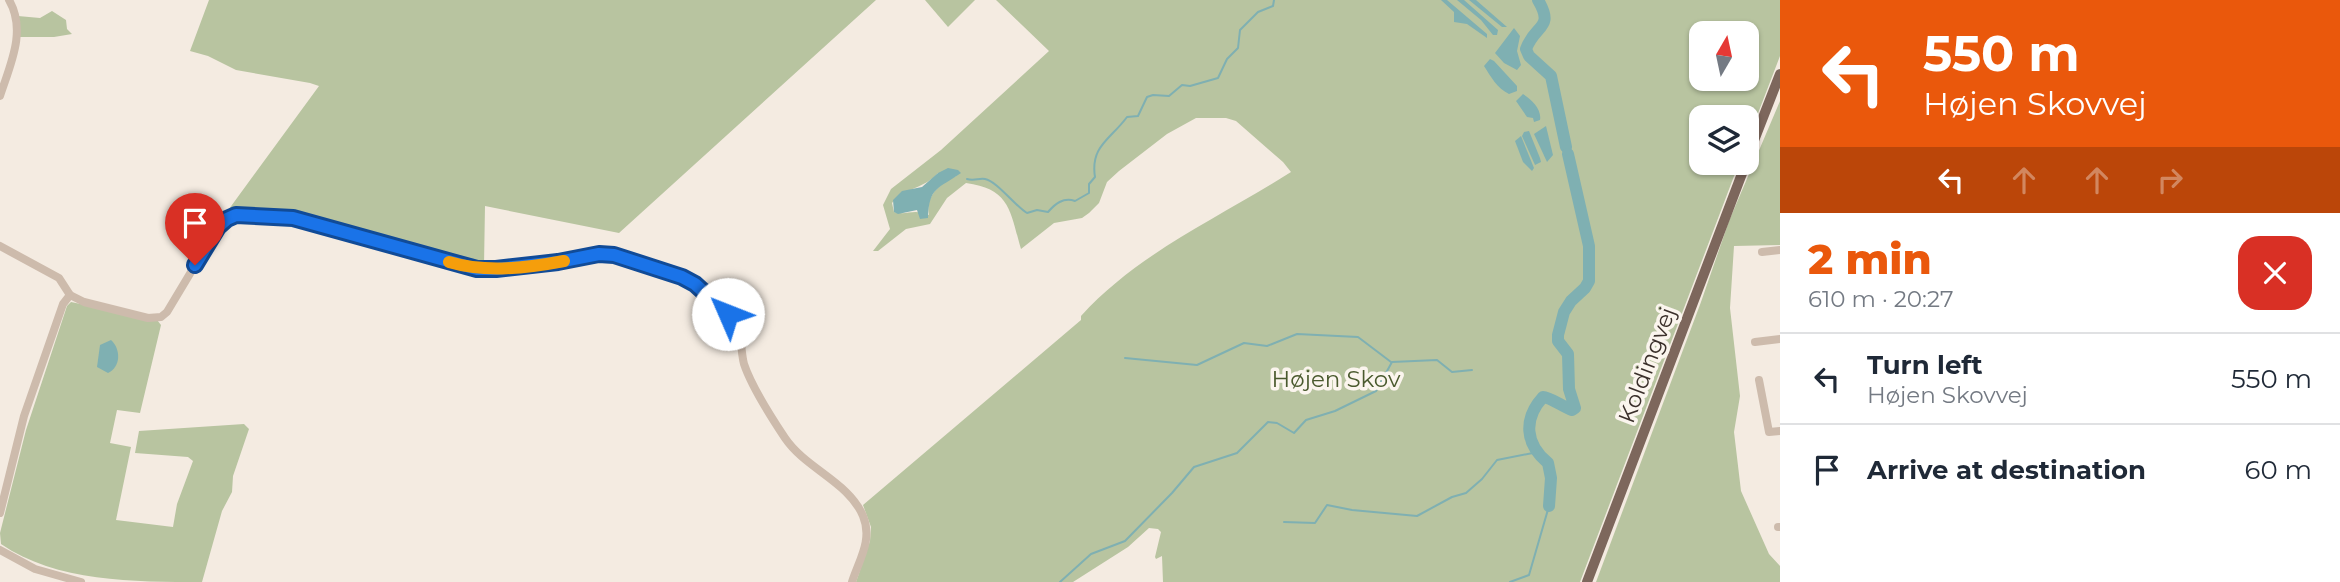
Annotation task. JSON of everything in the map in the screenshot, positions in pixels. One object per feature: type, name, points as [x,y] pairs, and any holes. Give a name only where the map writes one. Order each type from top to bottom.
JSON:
[{"type":"main road","name":"Koldingvej","points":[[1774,93],[1780,74]]},
{"type":"main road","name":"Koldingvej","points":[[1759,130],[1780,81]]},
{"type":"main road","name":"Koldingvej","points":[[1587,582],[1741,175]]},
{"type":"street","points":[[0,96],[17,36],[17,19],[9,0]]},
{"type":"street","points":[[0,246],[58,278],[70,295],[84,302],[148,318],[161,317],[173,304],[218,227],[236,215],[293,218],[477,269],[545,264],[599,254],[627,258],[682,277],[711,297],[728,314],[737,329],[744,364],[786,439],[794,449],[851,497],[859,508],[867,530],[866,544],[852,582]]},
{"type":"street","points":[[1762,252],[1780,250]]},
{"type":"street","points":[[0,513],[24,415],[64,304],[70,295]]},
{"type":"street","points":[[1755,342],[1780,339]]},
{"type":"street","points":[[1759,380],[1769,432],[1780,431]]},
{"type":"street","points":[[0,550],[35,569],[81,582]]},
{"type":"green space","points":[[209,0],[876,0],[619,233],[485,206],[484,266],[475,266],[354,228],[290,214],[229,209],[319,86],[236,70],[208,56],[190,51]]},
{"type":"green space","points":[[925,0],[975,0],[948,27]]},
{"type":"green space","name":"Højen Skov","points":[[996,0],[1780,0],[1780,56],[1759,111],[1759,105],[1689,105],[1689,175],[1734,175],[1580,582],[1163,582],[1162,556],[1156,559],[1155,557],[1161,532],[1149,528],[1128,547],[1073,582],[856,582],[870,541],[871,527],[863,505],[1081,320],[1081,316],[1104,293],[1128,273],[1181,237],[1291,172],[1236,121],[1226,118],[1196,118],[1167,134],[1119,171],[1107,182],[1099,203],[1089,213],[1082,218],[1054,223],[1021,249],[1006,204],[992,191],[966,183],[947,198],[930,224],[906,229],[878,251],[873,251],[890,229],[883,205],[891,189],[941,150],[1049,51]],"holes":[[[938,173],[956,176],[935,191],[929,202],[929,215],[894,212],[892,203],[897,198]]]},
{"type":"green space","points":[[52,11],[66,20],[67,29],[72,34],[19,37],[18,16],[40,18]]},
{"type":"green space","points":[[1780,101],[1780,245],[1734,246],[1730,308],[1740,396],[1734,432],[1741,491],[1769,554],[1780,566],[1780,582],[1596,582],[1729,221],[1749,175],[1759,175],[1759,150]]},
{"type":"green space","points":[[71,302],[157,320],[161,325],[140,413],[117,410],[110,443],[131,447],[116,520],[173,527],[177,504],[193,461],[188,457],[135,453],[139,431],[244,424],[249,429],[233,476],[232,492],[222,511],[202,582],[123,580],[71,573],[23,557],[1,544],[0,533],[26,430],[67,306]]},
{"type":"water","points":[[1441,0],[1447,0],[1487,34],[1487,38],[1467,24],[1454,22],[1454,12]]},
{"type":"water","points":[[1457,0],[1464,0],[1498,30],[1497,35],[1493,35],[1481,20]]},
{"type":"water","points":[[1469,0],[1476,0],[1507,27],[1502,27]]},
{"type":"water","points":[[1514,28],[1520,36],[1517,51],[1521,65],[1517,70],[1504,63],[1495,53]]},
{"type":"water","points":[[1490,59],[1517,86],[1517,91],[1509,94],[1495,82],[1484,66]]},
{"type":"water","points":[[1523,94],[1538,108],[1540,120],[1534,122],[1533,118],[1527,117],[1516,101]]},
{"type":"water","points":[[1546,126],[1553,155],[1547,162],[1534,134]]},
{"type":"water","points":[[1529,131],[1541,162],[1535,165],[1522,136]]},
{"type":"water","points":[[1521,136],[1534,168],[1532,171],[1523,162],[1515,141]]},
{"type":"water","points":[[948,168],[961,173],[933,194],[928,218],[920,219],[917,210],[898,214],[894,212],[893,200],[902,191],[922,187]]},
{"type":"water","points":[[111,340],[117,348],[118,358],[115,367],[108,373],[97,367],[100,345]]},
{"type":"waterway","points":[[967,179],[990,181],[1027,213],[1037,210],[1048,212],[1060,202],[1075,201],[1089,193],[1089,184],[1095,177],[1094,166],[1099,150],[1127,117],[1138,116],[1147,97],[1169,96],[1182,85],[1190,86],[1218,78],[1227,59],[1238,48],[1240,30],[1258,12],[1273,6],[1274,0]]},
{"type":"waterway","points":[[1538,0],[1545,16],[1544,22],[1526,49],[1529,56],[1551,76],[1566,147]]},
{"type":"waterway","points":[[1549,506],[1551,478],[1548,463],[1540,456],[1531,440],[1530,423],[1532,414],[1543,397],[1572,410],[1575,408],[1569,389],[1568,354],[1558,341],[1558,335],[1564,312],[1589,281],[1589,246],[1568,154]]},
{"type":"waterway","points":[[1125,358],[1197,365],[1244,343],[1267,346],[1297,334],[1358,337],[1391,362]]},
{"type":"waterway","points":[[1060,582],[1091,554],[1125,541],[1194,467],[1237,453],[1268,422],[1277,423],[1294,433],[1306,420],[1335,411],[1376,391],[1392,362],[1437,360],[1452,372],[1472,370]]},
{"type":"waterway","points":[[1284,522],[1315,523],[1327,505],[1417,516],[1452,497],[1466,493],[1497,460],[1538,452]]},
{"type":"waterway","points":[[1510,582],[1529,575],[1549,506]]},
{"type":"slow traffic","points":[[449,262],[477,269],[496,269],[564,261]]},
{"type":"route","points":[[195,265],[218,227],[227,219],[236,215],[293,218],[477,269],[558,262],[599,254],[614,255],[682,277],[695,284],[728,314]]}]
